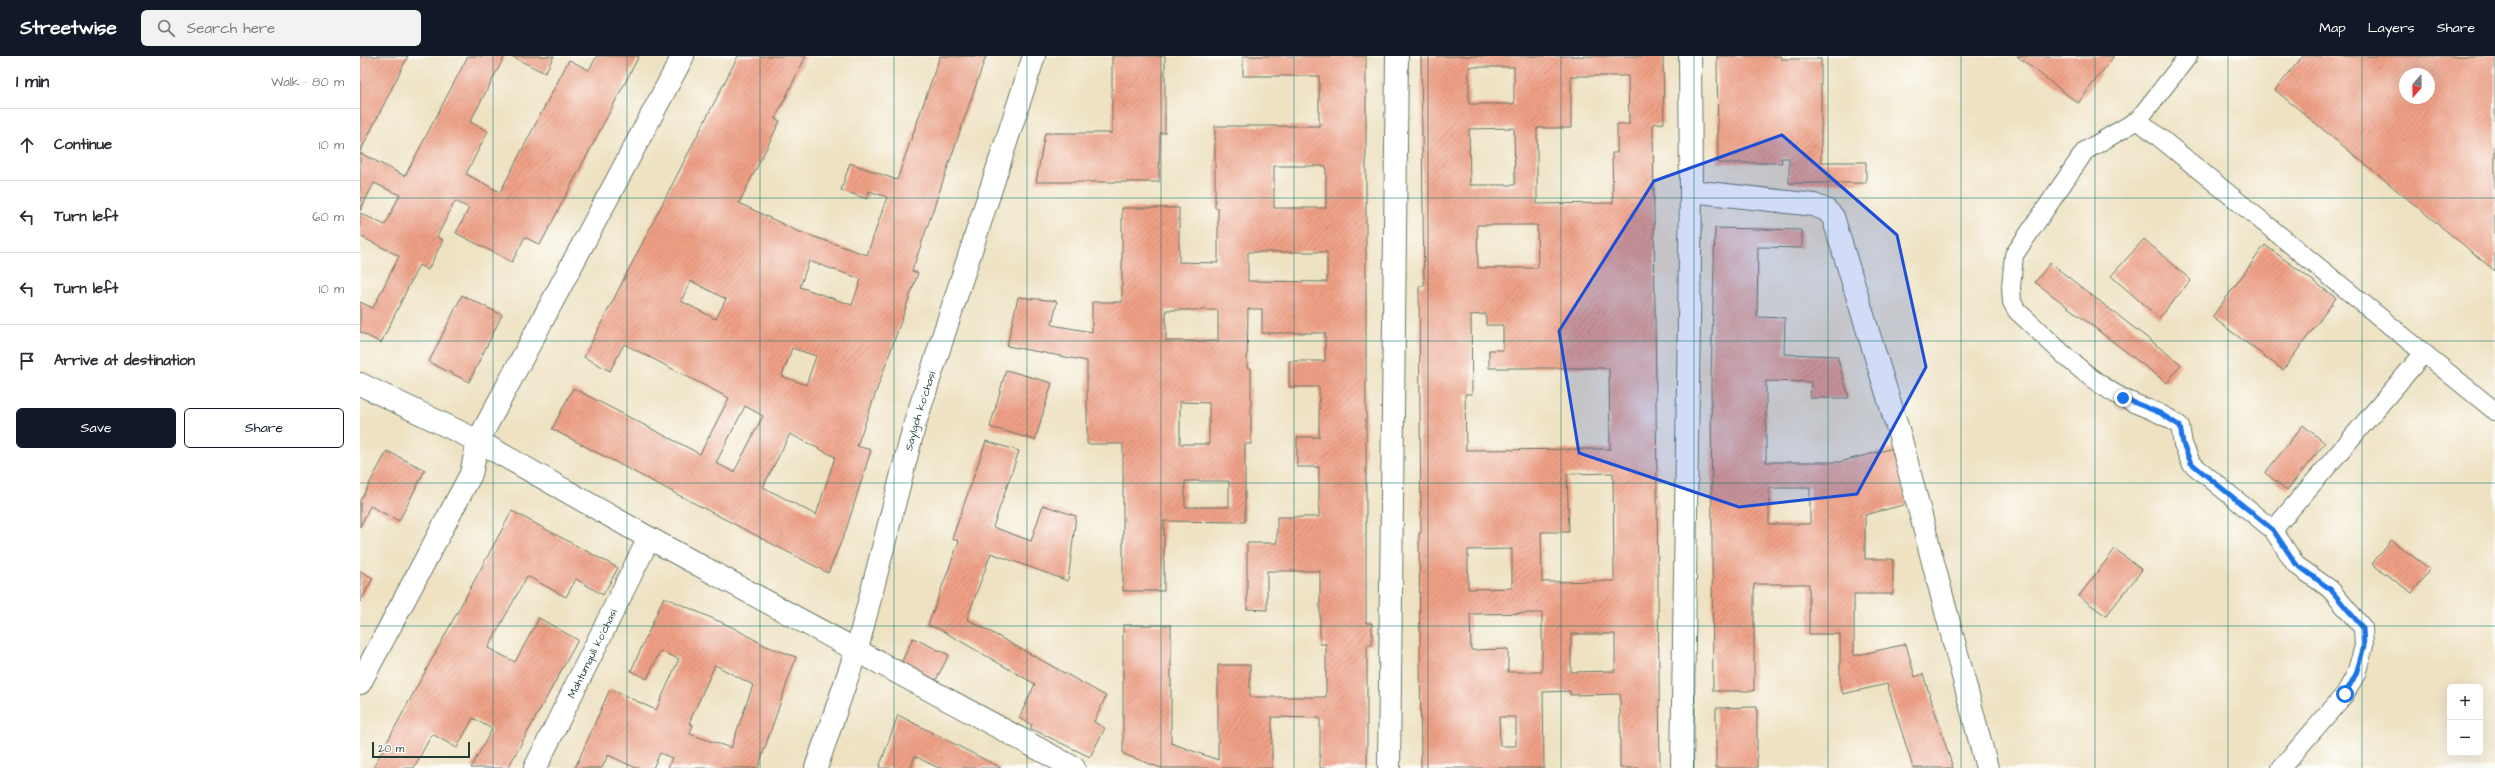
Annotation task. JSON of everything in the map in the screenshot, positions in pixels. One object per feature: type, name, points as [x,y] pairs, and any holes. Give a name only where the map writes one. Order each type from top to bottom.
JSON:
[{"type":"street","points":[[360,683],[471,474],[478,441],[683,56]]},
{"type":"street","name":"Saylgoh ko'chasi","points":[[816,768],[857,649],[915,423],[1034,56]]},
{"type":"street","points":[[1389,768],[1397,56]]},
{"type":"street","points":[[1682,768],[1691,191],[1690,56]]},
{"type":"street","points":[[1691,191],[1814,205],[1826,210],[1833,217],[1900,436],[1987,768]]},
{"type":"street","points":[[360,384],[478,441],[649,538],[857,649],[1074,768]]},
{"type":"street","name":"Mahtumquli ko'chasi","points":[[535,768],[649,538]]},
{"type":"lane","points":[[2188,56],[2138,120],[2085,151],[2014,255],[2011,287],[2012,302],[2017,311],[2084,373],[2123,398],[2160,413],[2180,426],[2183,444],[2191,463],[2273,530],[2296,564],[2330,589],[2363,628],[2364,646],[2356,674],[2345,694],[2281,768]]},
{"type":"lane","points":[[2138,120],[2495,411]]},
{"type":"lane","points":[[2273,530],[2424,353]]},
{"type":"highlighted area","points":[[1782,135],[1897,235],[1926,367],[1857,494],[1739,507],[1579,453],[1559,331],[1654,181]]},
{"type":"building","points":[[360,56],[408,56],[360,152]]},
{"type":"building","points":[[468,56],[505,56],[470,122],[488,131],[466,174],[500,192],[569,60],[589,70],[597,56],[639,56],[540,245],[525,237],[512,262],[456,233],[469,208],[455,201],[437,237],[443,240],[428,270],[419,265],[381,343],[360,332],[360,302],[373,308],[399,256],[360,236],[360,213],[385,225],[400,195],[374,183],[360,211],[360,153],[405,176]]},
{"type":"building","points":[[511,56],[554,56],[545,73]]},
{"type":"building","points":[[738,56],[806,56],[775,119],[780,121],[739,203],[797,231],[867,255],[887,197],[869,191],[867,199],[841,190],[850,163],[897,180],[940,56],[986,56],[912,271],[918,273],[857,446],[871,450],[846,530],[828,573],[552,429],[573,388],[700,454],[729,398],[624,344],[610,371],[584,357]],"holes":[[[809,261],[861,279],[852,305],[800,287]],[[691,281],[726,299],[716,319],[681,301]],[[792,348],[816,356],[806,385],[782,376]],[[745,406],[763,416],[734,472],[716,463]],[[790,434],[835,457],[816,515],[763,487]]]},
{"type":"building","points":[[1112,56],[1165,56],[1165,133],[1160,133],[1159,182],[1036,182],[1045,133],[1112,133]]},
{"type":"building","points":[[1243,56],[1366,56],[1366,623],[1372,623],[1372,645],[1367,645],[1367,768],[1320,768],[1320,718],[1272,717],[1272,768],[1161,768],[1123,754],[1123,625],[1171,625],[1171,743],[1218,760],[1218,665],[1250,665],[1250,697],[1326,697],[1326,644],[1320,644],[1320,571],[1267,571],[1267,610],[1247,609],[1247,543],[1277,543],[1277,517],[1319,517],[1319,467],[1297,467],[1297,437],[1319,437],[1319,387],[1289,387],[1289,361],[1325,361],[1325,333],[1262,333],[1262,309],[1248,309],[1247,368],[1251,368],[1251,444],[1245,444],[1245,522],[1164,521],[1164,591],[1123,591],[1123,444],[1087,444],[1087,361],[1007,346],[1018,297],[1057,301],[1052,325],[1092,332],[1092,302],[1122,302],[1122,208],[1179,208],[1179,262],[1218,263],[1218,208],[1215,208],[1215,126],[1319,126],[1319,76],[1243,76]],"holes":[[[1274,166],[1326,166],[1326,208],[1274,208]],[[1248,252],[1327,252],[1327,282],[1248,281]],[[1166,310],[1218,310],[1218,341],[1166,341]],[[1180,402],[1209,403],[1209,444],[1180,444]],[[1185,481],[1229,481],[1229,507],[1185,507]]]},
{"type":"building","points":[[1421,56],[1663,56],[1664,123],[1653,124],[1660,768],[1620,768],[1620,694],[1570,695],[1570,691],[1543,692],[1544,768],[1421,768],[1419,286],[1424,286]],"holes":[[[1469,67],[1514,67],[1514,104],[1469,104]],[[1571,76],[1628,76],[1629,124],[1617,124],[1617,153],[1612,153],[1613,203],[1537,204],[1537,128],[1571,128]],[[1514,128],[1515,185],[1470,185],[1469,129]],[[1477,225],[1537,225],[1538,268],[1478,268]],[[1486,314],[1486,325],[1503,325],[1503,350],[1489,350],[1489,368],[1609,368],[1610,449],[1466,450],[1465,394],[1472,394],[1471,315]],[[1613,473],[1614,581],[1542,582],[1541,532],[1569,532],[1567,474]],[[1512,549],[1512,588],[1468,589],[1468,550]],[[1542,613],[1542,672],[1508,672],[1508,649],[1471,650],[1470,614]],[[1571,634],[1615,634],[1615,671],[1571,672]],[[1499,717],[1516,717],[1516,746],[1500,746]]]},
{"type":"building","points":[[1717,56],[1781,56],[1781,59],[1821,59],[1821,162],[1866,162],[1866,183],[1789,183],[1789,158],[1781,158],[1782,163],[1718,163]]},
{"type":"building","points":[[2017,56],[2114,56],[2078,103]]},
{"type":"building","points":[[2303,56],[2495,56],[2495,271],[2275,90]]},
{"type":"building","points":[[1715,228],[1802,230],[1802,248],[1758,247],[1757,317],[1785,318],[1784,354],[1837,356],[1849,398],[1810,398],[1811,382],[1766,381],[1766,462],[1839,462],[1894,448],[1907,504],[1865,515],[1865,559],[1893,559],[1893,594],[1854,594],[1854,656],[1906,644],[1915,677],[1923,674],[1953,768],[1913,768],[1887,684],[1843,694],[1840,685],[1840,634],[1809,634],[1809,584],[1754,584],[1754,691],[1713,691],[1711,379]],"holes":[[[1769,488],[1810,488],[1810,524],[1769,524]]]},
{"type":"building","points":[[2144,239],[2191,280],[2159,318],[2111,276]]},
{"type":"building","points":[[2265,245],[2336,298],[2283,370],[2212,317]]},
{"type":"building","points":[[2050,263],[2181,364],[2167,383],[2035,282]]},
{"type":"building","points":[[462,295],[502,315],[469,382],[429,362]]},
{"type":"building","points":[[1006,370],[1052,383],[1035,440],[990,427]]},
{"type":"building","points":[[2303,425],[2325,443],[2287,490],[2265,473]]},
{"type":"building","points":[[986,441],[1019,451],[993,527],[1031,541],[1043,505],[1076,516],[1068,581],[991,553],[967,619],[1106,696],[1094,722],[1105,728],[1090,757],[1030,728],[1032,725],[1019,718],[1035,684],[941,630],[928,625],[959,541],[952,539]]},
{"type":"building","points":[[387,451],[425,470],[399,521],[370,506],[360,527],[360,501]]},
{"type":"building","points":[[512,511],[618,568],[603,595],[576,579],[566,597],[527,576],[488,648],[515,662],[539,618],[578,640],[508,768],[471,768],[492,729],[473,718],[457,748],[432,734],[414,768],[373,768]]},
{"type":"building","points":[[2391,540],[2430,569],[2412,593],[2372,564]]},
{"type":"building","points":[[2115,549],[2142,570],[2106,616],[2079,596]]},
{"type":"building","points":[[360,571],[373,578],[360,602]]},
{"type":"building","points":[[664,597],[732,627],[766,646],[796,657],[758,768],[668,768],[672,758],[660,753],[653,768],[636,768],[608,755],[602,768],[575,768],[610,689],[656,710],[679,659],[660,651],[647,679],[631,671]],"holes":[[[715,665],[753,685],[731,748],[690,734],[693,725],[689,723]]]},
{"type":"building","points":[[913,638],[949,655],[936,680],[901,663]]},
{"type":"building","points":[[1757,707],[1757,768],[1716,768],[1716,708]]},
{"type":"building","points":[[898,715],[1001,768],[938,768],[915,756],[911,768],[879,768]]},
{"type":"route","points":[[2123,398],[2160,413],[2180,426],[2183,444],[2191,463],[2273,530],[2296,564],[2330,589],[2363,628],[2364,646],[2356,674],[2345,694]]}]
